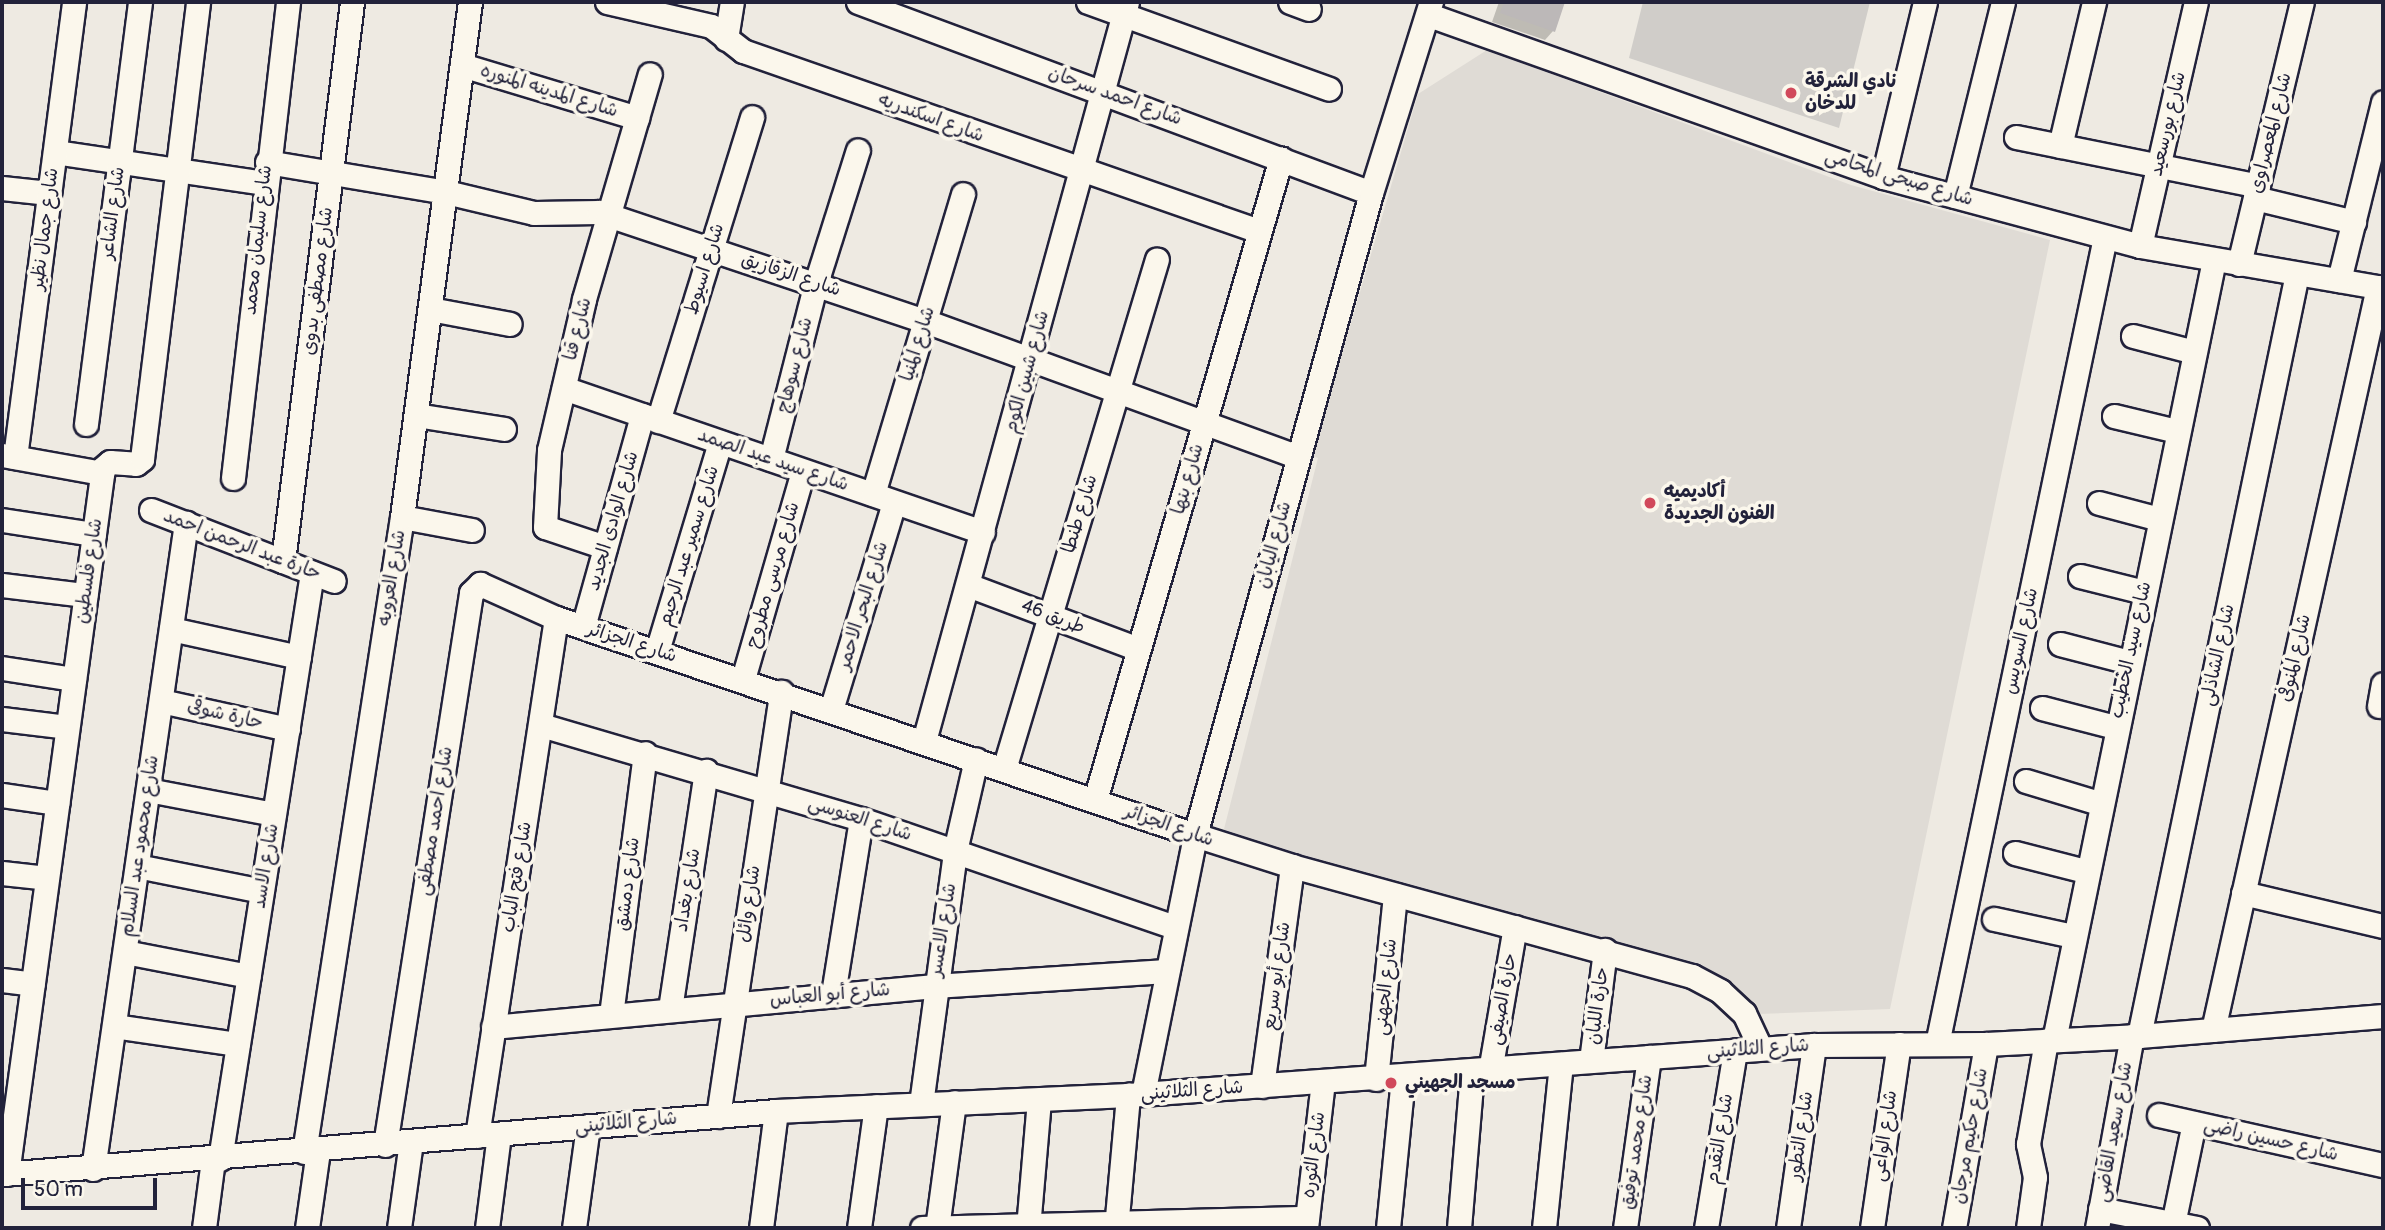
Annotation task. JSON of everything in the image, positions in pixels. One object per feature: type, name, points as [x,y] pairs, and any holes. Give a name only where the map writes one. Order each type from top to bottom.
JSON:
[{"type":"street","name":"شارع جمال نظير","points":[[8,456],[55,152],[74,2]]},
{"type":"street","name":"شارع الشاعر","points":[[86,424],[140,2]]},
{"type":"street","points":[[8,456],[102,473],[107,463],[136,464],[142,459],[175,170],[198,2]]},
{"type":"street","name":"شارع سليمان محمد","points":[[233,478],[266,172],[288,2]]},
{"type":"street","name":"شارع مصطفى بدوى","points":[[283,561],[352,2]]},
{"type":"street","name":"شارع العروبه","points":[[307,1228],[311,1151],[402,517],[470,2]]},
{"type":"street","name":"شارع اسكندريه","points":[[607,2],[711,26],[743,51],[1080,172],[1259,231]]},
{"type":"street","points":[[726,39],[732,2]]},
{"type":"street","name":"شارع احمد سرحان","points":[[859,2],[1371,193]]},
{"type":"street","points":[[1088,2],[1125,9],[1329,89]]},
{"type":"street","points":[[1882,177],[1925,2]]},
{"type":"street","points":[[1955,196],[2003,2]]},
{"type":"street","points":[[2060,146],[2094,2]]},
{"type":"street","name":"شارع بورسعيد","points":[[2140,246],[2196,2]]},
{"type":"street","name":"شارع المعصراوى","points":[[2239,264],[2302,2]]},
{"type":"street","name":"شارع صبحى المحامى","points":[[1430,8],[1882,177],[2140,246],[2381,287]]},
{"type":"street","name":"شارع اليابان","points":[[1116,1225],[1135,1095],[1167,971],[1195,835],[1371,193],[1430,8]]},
{"type":"street","name":"شارع شبين الكوم","points":[[924,741],[1031,361],[1100,90],[1125,9]]},
{"type":"street","name":"شارع المدينه المنوره","points":[[462,65],[637,118]]},
{"type":"street","name":"شارع قنا","points":[[605,547],[545,527],[549,450],[650,74]]},
{"type":"street","points":[[2339,280],[2383,102]]},
{"type":"street","name":"شارع اسيوط","points":[[650,418],[711,249],[752,117]]},
{"type":"street","points":[[2016,137],[2158,165],[2354,222]]},
{"type":"street","name":"شارع سوهاج","points":[[771,459],[816,283],[859,150]]},
{"type":"street","name":"شارع الزقازيق","points":[[55,152],[175,170],[332,173],[446,192],[534,213],[590,210],[925,321],[1298,457]]},
{"type":"street","name":"شارع بنها","points":[[1094,800],[1280,158]]},
{"type":"street","points":[[2,188],[49,193]]},
{"type":"street","name":"شارع المنيا","points":[[884,498],[925,321],[963,194]]},
{"type":"street","name":"شارع السويس","points":[[1937,1044],[2105,237]]},
{"type":"street","name":"شارع طنطا","points":[[1004,769],[1157,259]]},
{"type":"street","name":"شارع سيد الخطيب","points":[[2028,1228],[2035,1177],[2028,1144],[2214,260]]},
{"type":"street","name":"شارع الشاذلى","points":[[2136,1036],[2297,274]]},
{"type":"street","name":"شارع المنوفى","points":[[2213,1030],[2381,287]]},
{"type":"street","points":[[430,309],[510,324]]},
{"type":"street","points":[[2133,336],[2194,352]]},
{"type":"street","name":"شارع سيد عبد الصمد","points":[[564,388],[983,532]]},
{"type":"street","points":[[416,415],[503,429]]},
{"type":"street","points":[[2114,416],[2177,431]]},
{"type":"street","name":"شارع الوادى الجديد","points":[[583,627],[605,547],[650,418]]},
{"type":"street","name":"شارع سمير عبد الرحيم","points":[[657,651],[720,442]]},
{"type":"street","name":"شارع مرسى مطروح","points":[[743,679],[803,471]]},
{"type":"street","name":"شارع فلسطين","points":[[5,1174],[12,1054],[33,984],[102,473]]},
{"type":"street","name":"شارع البحر الاحمر","points":[[831,710],[884,498]]},
{"type":"street","points":[[2099,503],[2159,519]]},
{"type":"street","name":"حارة عبد الرحمن احمد","points":[[151,510],[323,577]]},
{"type":"street","points":[[402,517],[472,530]]},
{"type":"street","points":[[2,520],[93,534]]},
{"type":"street","name":"شارع محمود عبد السلام","points":[[93,1169],[187,523]]},
{"type":"street","points":[[2080,576],[2144,592]]},
{"type":"street","name":"شارع الاسد","points":[[204,1228],[238,1044],[299,657],[323,577]]},
{"type":"street","name":"شارع احمد مصطفى","points":[[385,1145],[471,593],[480,584],[488,585],[555,618]]},
{"type":"street","points":[[2,585],[85,595]]},
{"type":"street","name":"طريق 46","points":[[968,585],[1138,649]]},
{"type":"street","name":"شارع الجزائر","points":[[555,618],[743,679],[1292,866],[1692,976],[1720,991],[1744,1013],[1760,1048]]},
{"type":"street","name":"شارع فتح الباب","points":[[487,1228],[493,1027],[541,725],[555,618]]},
{"type":"street","points":[[171,629],[299,657]]},
{"type":"street","points":[[2060,644],[2129,662]]},
{"type":"street","points":[[2,668],[74,679]]},
{"type":"street","name":"شارع وائل","points":[[718,1116],[781,692]]},
{"type":"street","name":"حارة شوقى","points":[[161,701],[288,729]]},
{"type":"street","points":[[2042,708],[2115,727]]},
{"type":"street","points":[[2,719],[67,727]]},
{"type":"street","name":"شارع العنوسى","points":[[541,725],[645,753],[861,819],[1175,927]]},
{"type":"street","name":"شارع دمشق","points":[[611,1015],[645,753]]},
{"type":"street","name":"شارع الاعسر","points":[[921,1104],[934,986],[955,851],[975,759]]},
{"type":"street","name":"شارع بغداد","points":[[670,1009],[706,771]]},
{"type":"street","points":[[2026,781],[2099,803]]},
{"type":"street","points":[[148,790],[274,814]]},
{"type":"street","points":[[2,795],[57,803]]},
{"type":"street","points":[[833,995],[861,819]]},
{"type":"street","points":[[2015,853],[2085,871]]},
{"type":"street","points":[[137,866],[262,891]]},
{"type":"street","name":"شارع أبو سريع","points":[[1262,1086],[1292,866]]},
{"type":"street","points":[[2,873],[47,878]]},
{"type":"street","points":[[2243,893],[2383,926]]},
{"type":"street","name":"شارع الجهنى","points":[[1376,1079],[1395,895]]},
{"type":"street","points":[[1994,919],[2073,936]]},
{"type":"street","name":"حارة الصيفى","points":[[1459,1228],[1481,1072],[1516,927]]},
{"type":"street","name":"حارة اللبان","points":[[1591,1061],[1605,950]]},
{"type":"street","points":[[125,952],[249,976]]},
{"type":"street","name":"شارع أبو العباس","points":[[493,1027],[934,986],[1167,971]]},
{"type":"street","points":[[2,980],[33,984]]},
{"type":"street","name":"شارع الثلاثينى","points":[[5,1174],[216,1160],[776,1111],[1135,1095],[1481,1072],[1649,1056],[1814,1045],[1986,1044],[2136,1036],[2383,1016]]},
{"type":"street","points":[[114,1026],[238,1044]]},
{"type":"street","name":"شارع سعيد القاضى","points":[[2099,1219],[2136,1036]]},
{"type":"street","name":"شارع الواعى","points":[[1872,1228],[1899,1044]]},
{"type":"street","name":"شارع حكيم مرجان","points":[[1954,1228],[1986,1044]]},
{"type":"street","name":"شارع التطور","points":[[1788,1228],[1814,1045]]},
{"type":"street","name":"شارع التقدم","points":[[1706,1228],[1735,1050]]},
{"type":"street","name":"شارع محمد توفيق","points":[[1625,1228],[1649,1056]]},
{"type":"street","points":[[1544,1228],[1561,1064]]},
{"type":"street","points":[[1388,1228],[1403,1077]]},
{"type":"street","name":"شارع الثوره","points":[[1306,1223],[1323,1082]]},
{"type":"street","points":[[1028,1225],[1039,1099]]},
{"type":"street","points":[[954,1102],[932,1228],[1306,1223]]},
{"type":"street","points":[[859,1228],[876,1105]]},
{"type":"street","points":[[761,1228],[776,1111]]},
{"type":"street","name":"شارع حسين راضى","points":[[2159,1115],[2383,1165]]},
{"type":"street","points":[[2099,1219],[2182,1226],[2194,1123]]},
{"type":"street","points":[[574,1228],[588,1126]]},
{"type":"street","points":[[400,1228],[411,1142]]},
{"type":"shaded area","name":"نادي الشرقة للدخان","points":[[1643,2],[1870,2],[1839,128],[1629,58]]},
{"type":"shaded area","name":"أكاديميه الفنون الجديدة","points":[[1487,50],[1851,185],[2050,240],[1890,1009],[1757,1014],[1544,927],[1223,833],[1318,458],[1312,456],[1418,94]]},
{"type":"building","points":[[1504,2],[1565,2],[1555,32],[1500,13]]},
{"type":"place","name":"نادي الشرقة للدخان","points":[[1791,93]]},
{"type":"place","name":"أكاديميه الفنون الجديدة","points":[[1650,503]]},
{"type":"place","name":"مسجد الجهيني","points":[[1391,1083]]}]
